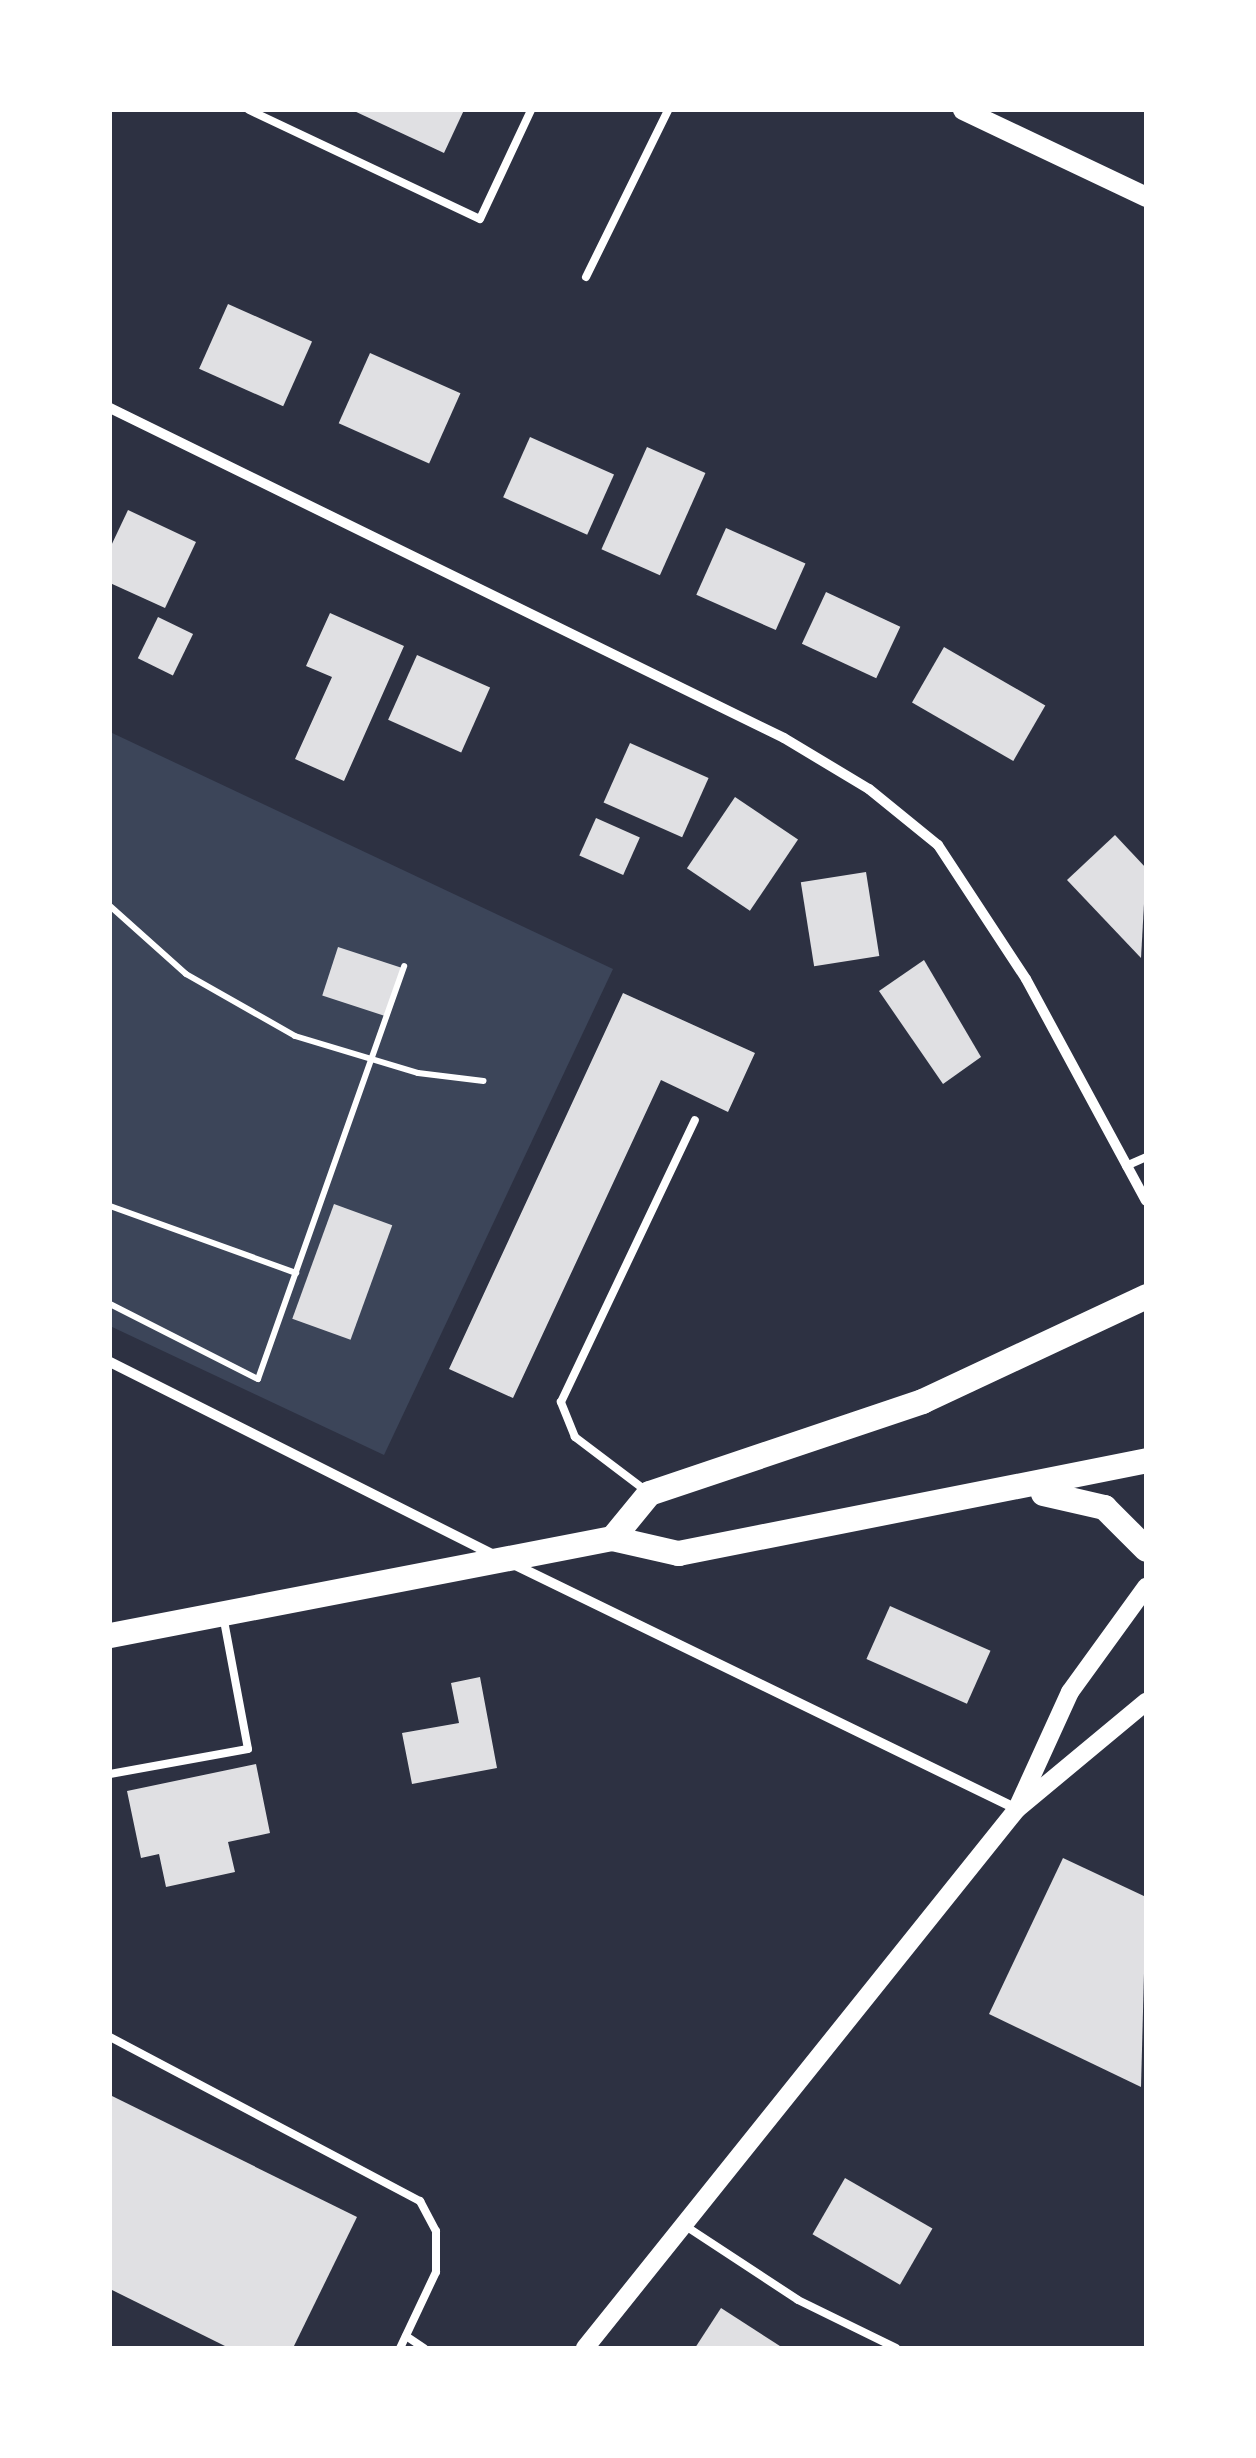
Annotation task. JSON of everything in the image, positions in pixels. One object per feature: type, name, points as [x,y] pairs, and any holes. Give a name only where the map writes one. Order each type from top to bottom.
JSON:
[{"type":"main road","points":[[964,110],[1146,196]]},
{"type":"main road","points":[[612,1538],[648,1492],[922,1402],[1146,1296]]},
{"type":"main road","points":[[110,1635],[612,1538],[678,1554],[1028,1491],[1146,1460]]},
{"type":"main road","points":[[1028,1491],[1104,1507],[1146,1548]]},
{"type":"street","points":[[110,408],[784,738],[869,789],[938,846],[1026,978],[1146,1201]]},
{"type":"street","points":[[110,1362],[503,1560],[1016,1810]]},
{"type":"street","points":[[1016,1810],[1070,1692],[1146,1587]]},
{"type":"street","points":[[584,2348],[1016,1810],[1146,1702]]},
{"type":"lane","points":[[249,110],[480,219],[531,110]]},
{"type":"lane","points":[[586,278],[668,110]]},
{"type":"lane","points":[[648,1492],[575,1437],[561,1402],[695,1120]]},
{"type":"lane","points":[[1126,1166],[1146,1157]]},
{"type":"lane","points":[[110,1774],[248,1749],[222,1614]]},
{"type":"lane","points":[[110,2037],[420,2201],[436,2231],[436,2272],[400,2348]]},
{"type":"lane","points":[[682,2224],[798,2300],[896,2348]]},
{"type":"lane","points":[[406,2336],[424,2348]]},
{"type":"path","points":[[110,906],[240,1008],[371,1061],[484,1081]]},
{"type":"path","points":[[110,1304],[258,1379],[404,966]]},
{"type":"path","points":[[110,1206],[296,1273]]},
{"type":"shaded area","points":[[110,732],[613,969],[384,1455],[110,1326]]},
{"type":"building","points":[[352,110],[464,110],[444,153]]},
{"type":"building","points":[[228,304],[312,341],[283,406],[199,369]]},
{"type":"building","points":[[370,353],[460,393],[429,464],[339,423]]},
{"type":"building","points":[[530,437],[614,474],[587,535],[503,497]]},
{"type":"building","points":[[647,447],[705,473],[660,575],[601,549]]},
{"type":"building","points":[[128,510],[196,542],[165,608],[110,583],[110,548]]},
{"type":"building","points":[[726,528],[805,563],[776,630],[696,595]]},
{"type":"building","points":[[826,592],[900,627],[876,678],[802,644]]},
{"type":"building","points":[[330,613],[404,646],[344,781],[295,759],[332,677],[306,666]]},
{"type":"building","points":[[158,617],[193,634],[173,675],[138,658]]},
{"type":"building","points":[[944,647],[1045,706],[1013,761],[912,702]]},
{"type":"building","points":[[417,655],[490,688],[461,752],[388,720]]},
{"type":"building","points":[[630,743],[709,778],[682,837],[604,802]]},
{"type":"building","points":[[735,797],[798,839],[750,911],[687,868]]},
{"type":"building","points":[[596,818],[640,838],[623,875],[579,855]]},
{"type":"building","points":[[1115,835],[1146,868],[1141,958],[1067,880]]},
{"type":"building","points":[[866,872],[879,956],[814,966],[801,882]]},
{"type":"building","points":[[338,947],[405,969],[389,1017],[322,996]]},
{"type":"building","points":[[924,960],[981,1057],[943,1084],[879,991]]},
{"type":"building","points":[[623,993],[755,1053],[728,1112],[661,1080],[513,1398],[449,1369]]},
{"type":"building","points":[[334,1204],[392,1225],[351,1340],[292,1319]]},
{"type":"building","points":[[890,1606],[990,1651],[967,1704],[866,1659]]},
{"type":"building","points":[[480,1677],[497,1768],[412,1784],[402,1733],[459,1723],[451,1683]]},
{"type":"building","points":[[256,1764],[270,1833],[228,1842],[235,1872],[166,1887],[159,1854],[141,1858],[127,1791]]},
{"type":"building","points":[[1063,1858],[1146,1897],[1141,2087],[989,2014]]},
{"type":"building","points":[[110,2095],[357,2217],[293,2348],[229,2348],[110,2289]]},
{"type":"building","points":[[845,2178],[932,2228],[900,2285],[812,2234]]},
{"type":"building","points":[[721,2308],[783,2348],[695,2348]]}]
